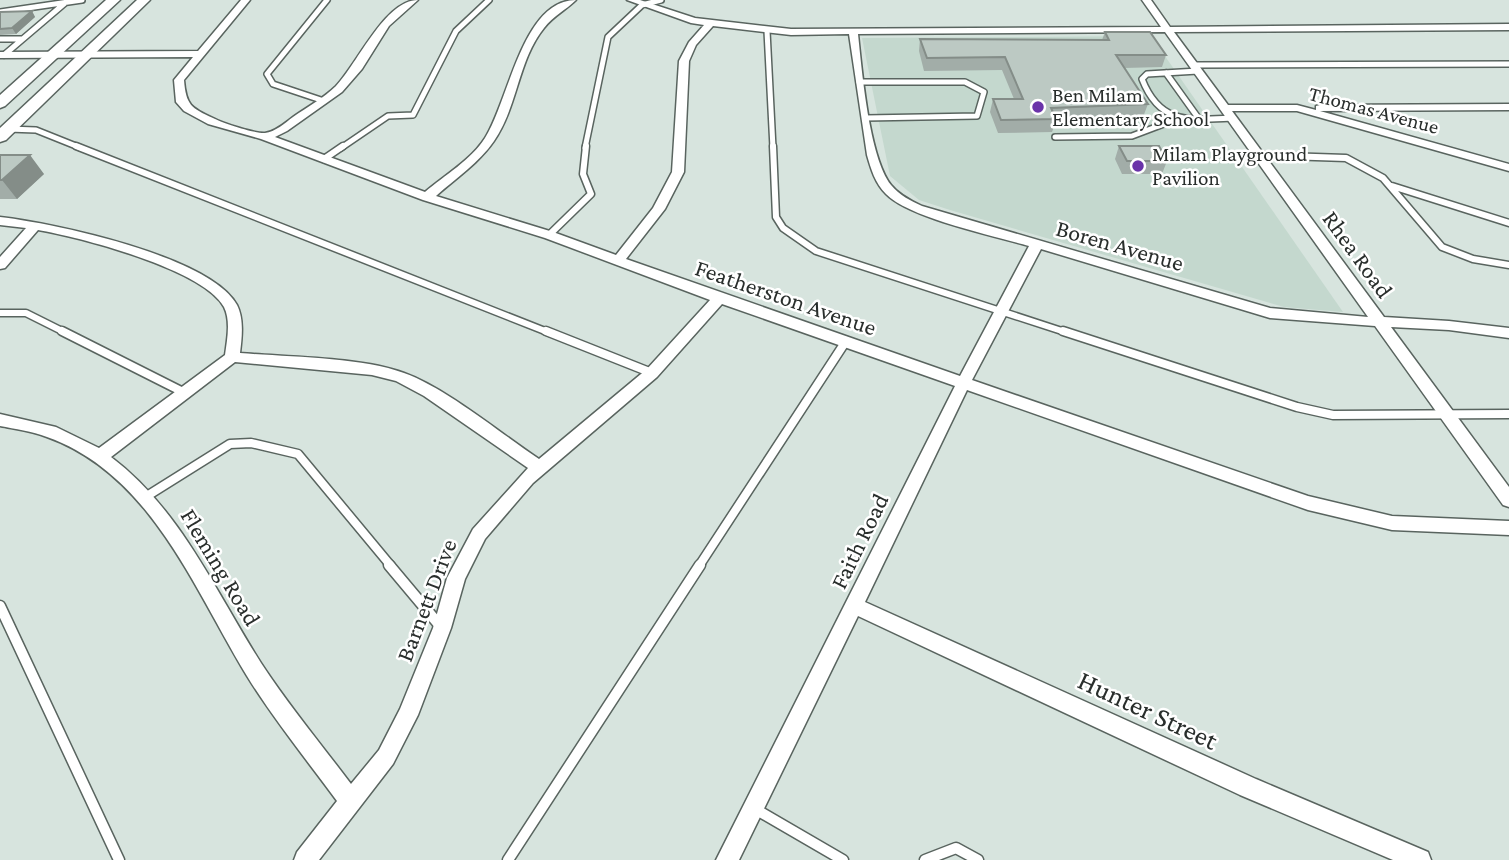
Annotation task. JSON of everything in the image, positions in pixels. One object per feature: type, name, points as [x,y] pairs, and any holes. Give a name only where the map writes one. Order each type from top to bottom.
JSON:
[{"type":"main road","points":[[0,103],[114,0]]},
{"type":"main road","points":[[4,133],[144,0]]},
{"type":"street","name":"Featherston Avenue","points":[[246,0],[198,54],[179,80],[180,100],[188,109],[212,122],[265,137],[427,197],[549,235],[719,298],[1308,503],[1403,524],[1509,528]]},
{"type":"street","points":[[265,137],[284,129],[338,90],[358,67],[386,24],[414,0]]},
{"type":"street","points":[[427,197],[491,138],[532,35],[549,15],[572,0]]},
{"type":"street","points":[[631,0],[710,24],[767,31],[1509,27]]},
{"type":"street","name":"Rhea Road","points":[[1146,0],[1509,500]]},
{"type":"street","points":[[618,260],[659,209],[678,172],[684,61],[692,44],[710,24]]},
{"type":"street","name":"Boren Avenue","points":[[853,32],[859,82],[880,178],[899,200],[918,209],[1270,313],[1305,319],[1428,323],[1509,333]]},
{"type":"street","points":[[2,55],[198,54]]},
{"type":"street","points":[[1297,108],[1509,107]]},
{"type":"street","name":"Thomas Avenue","points":[[1229,113],[1297,108],[1509,168]]},
{"type":"street","points":[[0,221],[85,235],[204,281],[227,301],[232,310],[232,358]]},
{"type":"street","points":[[0,265],[35,225]]},
{"type":"street","name":"Faith Road","points":[[727,860],[963,384],[1037,244]]},
{"type":"street","name":"Barnett Drive","points":[[305,860],[386,757],[408,715],[442,628],[465,556],[508,498],[652,373],[719,298]]},
{"type":"street","points":[[101,455],[232,358],[372,370],[400,377],[429,392],[540,468]]},
{"type":"street","name":"Fleming Road","points":[[0,419],[71,440],[101,455],[147,496],[166,520],[255,670],[351,802]]},
{"type":"street","name":"Hunter Street","points":[[855,606],[1248,788],[1420,860]]},
{"type":"lane","points":[[0,12],[82,0]]},
{"type":"lane","points":[[324,101],[273,84],[267,74],[327,0]]},
{"type":"lane","points":[[324,159],[388,116],[413,114],[417,111],[456,31],[489,0]]},
{"type":"lane","points":[[549,235],[591,194],[583,174],[583,159],[608,37],[642,5],[661,0]]},
{"type":"lane","points":[[2,55],[65,3]]},
{"type":"lane","points":[[767,31],[776,217],[783,228],[816,251],[1333,415],[1445,412],[1509,414]]},
{"type":"lane","points":[[0,39],[22,39]]},
{"type":"lane","points":[[1177,119],[1158,108],[1142,79],[1147,74],[1196,68],[1509,64]]},
{"type":"lane","points":[[1166,73],[1199,119]]},
{"type":"lane","points":[[859,82],[965,82],[984,92],[981,111],[977,116],[866,118]]},
{"type":"lane","points":[[1055,137],[1132,137],[1147,134],[1177,119],[1199,119],[1229,113]]},
{"type":"lane","points":[[4,133],[36,130],[652,373]]},
{"type":"lane","points":[[1259,155],[1329,155],[1346,159],[1383,178],[1442,247],[1473,258],[1509,265]]},
{"type":"lane","points":[[1389,185],[1509,223]]},
{"type":"lane","points":[[0,313],[26,313],[185,393]]},
{"type":"lane","points":[[508,860],[846,341]]},
{"type":"lane","points":[[147,496],[230,444],[251,443],[298,454],[442,628]]},
{"type":"lane","points":[[0,606],[119,860]]},
{"type":"lane","points":[[753,808],[843,860]]},
{"type":"lane","points":[[925,860],[956,848],[978,860]]},
{"type":"shaded area","name":"Ben Milam Elementary School","points":[[1151,36],[1343,312],[1284,307],[950,210],[919,200],[890,176],[862,38]]},
{"type":"building","points":[[32,11],[12,28],[0,29],[0,12]]},
{"type":"building","points":[[1105,32],[1150,32],[1166,55],[1116,55],[1148,104],[1051,108],[1056,119],[1001,120],[993,99],[1023,99],[1005,57],[927,58],[920,39],[1109,40]]},
{"type":"building","points":[[1119,146],[1159,146],[1167,161],[1127,161]]},
{"type":"building","points":[[0,155],[30,155],[0,180]]},
{"type":"place","name":"Ben Milam Elementary School","points":[[1038,107]]},
{"type":"place","name":"Milam Playground Pavilion","points":[[1138,166]]}]
